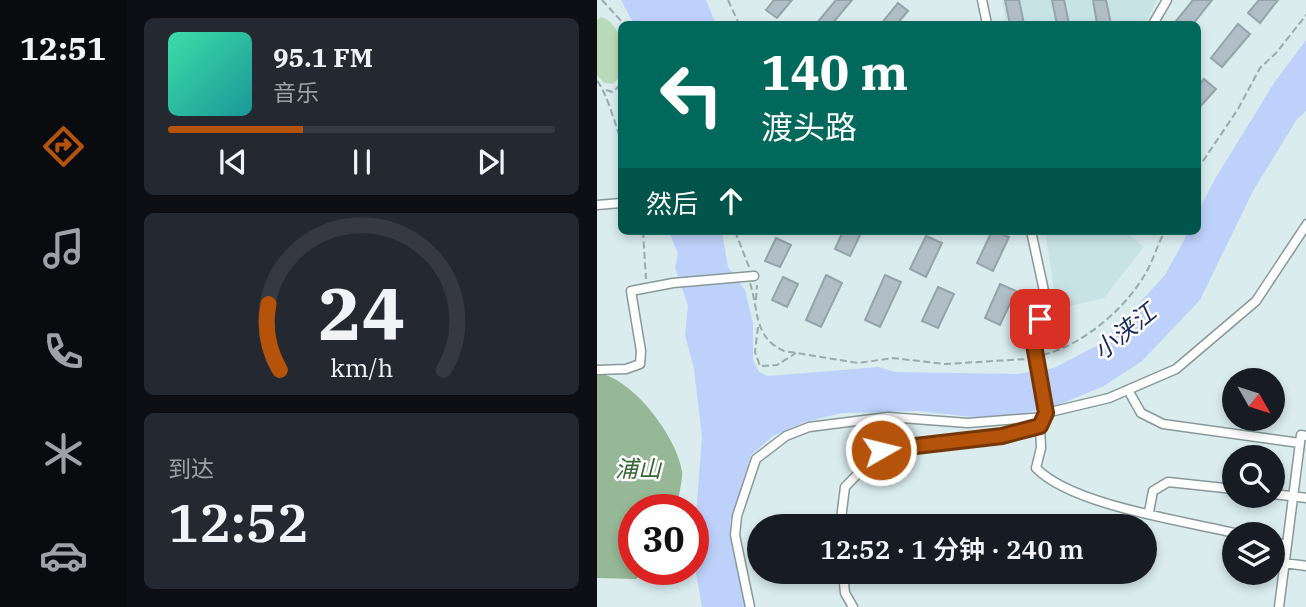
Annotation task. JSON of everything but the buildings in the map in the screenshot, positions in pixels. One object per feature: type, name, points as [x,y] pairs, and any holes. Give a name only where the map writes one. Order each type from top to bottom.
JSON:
[{"type":"street","points":[[982,0],[986,21]]},
{"type":"street","points":[[1155,21],[1167,0]]},
{"type":"street","points":[[597,205],[618,203]]},
{"type":"street","points":[[750,607],[735,535],[736,516],[756,459],[786,436],[821,424],[888,416],[968,423],[1045,415],[1109,398],[1176,369],[1256,301],[1306,225]]},
{"type":"street","points":[[1032,235],[1046,300],[1040,319],[1031,328],[1039,359],[1045,415],[1040,426],[1041,448],[1036,468],[1049,481],[1088,498],[1222,530]]},
{"type":"street","points":[[597,370],[626,369],[640,364],[641,351],[631,291],[673,283],[747,276]]},
{"type":"street","points":[[1128,390],[1141,413],[1163,424],[1303,439],[1285,557]]},
{"type":"street","points":[[842,514],[845,487],[881,450],[1002,436],[1040,426]]},
{"type":"street","points":[[1149,512],[1153,491],[1168,482],[1222,488]]},
{"type":"street","points":[[1285,495],[1306,498]]},
{"type":"street","points":[[1285,563],[1306,566]]},
{"type":"street","points":[[844,584],[845,593],[853,607]]},
{"type":"street","points":[[1279,607],[1282,585]]},
{"type":"path","points":[[602,0],[621,21]]},
{"type":"path","points":[[728,0],[738,21]]},
{"type":"path","points":[[1201,164],[1232,119],[1260,68],[1276,53],[1306,14]]},
{"type":"path","points":[[597,81],[613,92],[618,87]]},
{"type":"path","points":[[605,89],[606,105],[618,134]]},
{"type":"path","points":[[643,235],[647,289]]},
{"type":"path","points":[[736,235],[756,301]]},
{"type":"path","points":[[758,326],[774,346],[796,353],[858,363],[893,358],[945,364],[1039,359],[1085,339],[1134,291],[1146,273],[1163,235]]},
{"type":"path","points":[[747,276],[758,288],[755,360],[760,366],[777,365],[796,353]]},
{"type":"shaded area","points":[[1002,0],[1157,0],[1146,21],[1006,21]]},
{"type":"shaded area","points":[[1046,235],[1130,235],[1144,247],[1104,298],[1057,309]]},
{"type":"green space","points":[[601,17],[609,21],[618,33],[618,78],[613,84],[604,83],[597,75],[597,20]]},
{"type":"green space","name":"浦山","points":[[597,373],[624,385],[651,411],[672,442],[682,471],[682,480],[679,494],[618,494],[618,579],[597,578]]},
{"type":"water","points":[[621,0],[706,0],[715,21],[632,21]]},
{"type":"water","name":"小浃江","points":[[1306,40],[1306,111],[1297,119],[1253,191],[1200,300],[1142,361],[1104,386],[1063,403],[1026,413],[981,418],[918,411],[842,413],[805,422],[773,436],[751,455],[730,523],[738,575],[747,607],[702,607],[698,585],[709,585],[709,494],[698,494],[702,437],[694,369],[685,335],[688,306],[675,267],[678,254],[671,235],[723,235],[728,267],[745,290],[753,323],[753,360],[759,372],[768,376],[879,367],[895,372],[1017,374],[1054,368],[1104,342],[1165,275],[1187,235],[1201,235],[1201,206],[1274,83]]},
{"type":"route","points":[[881,450],[1002,436],[1040,426],[1046,413],[1031,328],[1040,319]]}]
